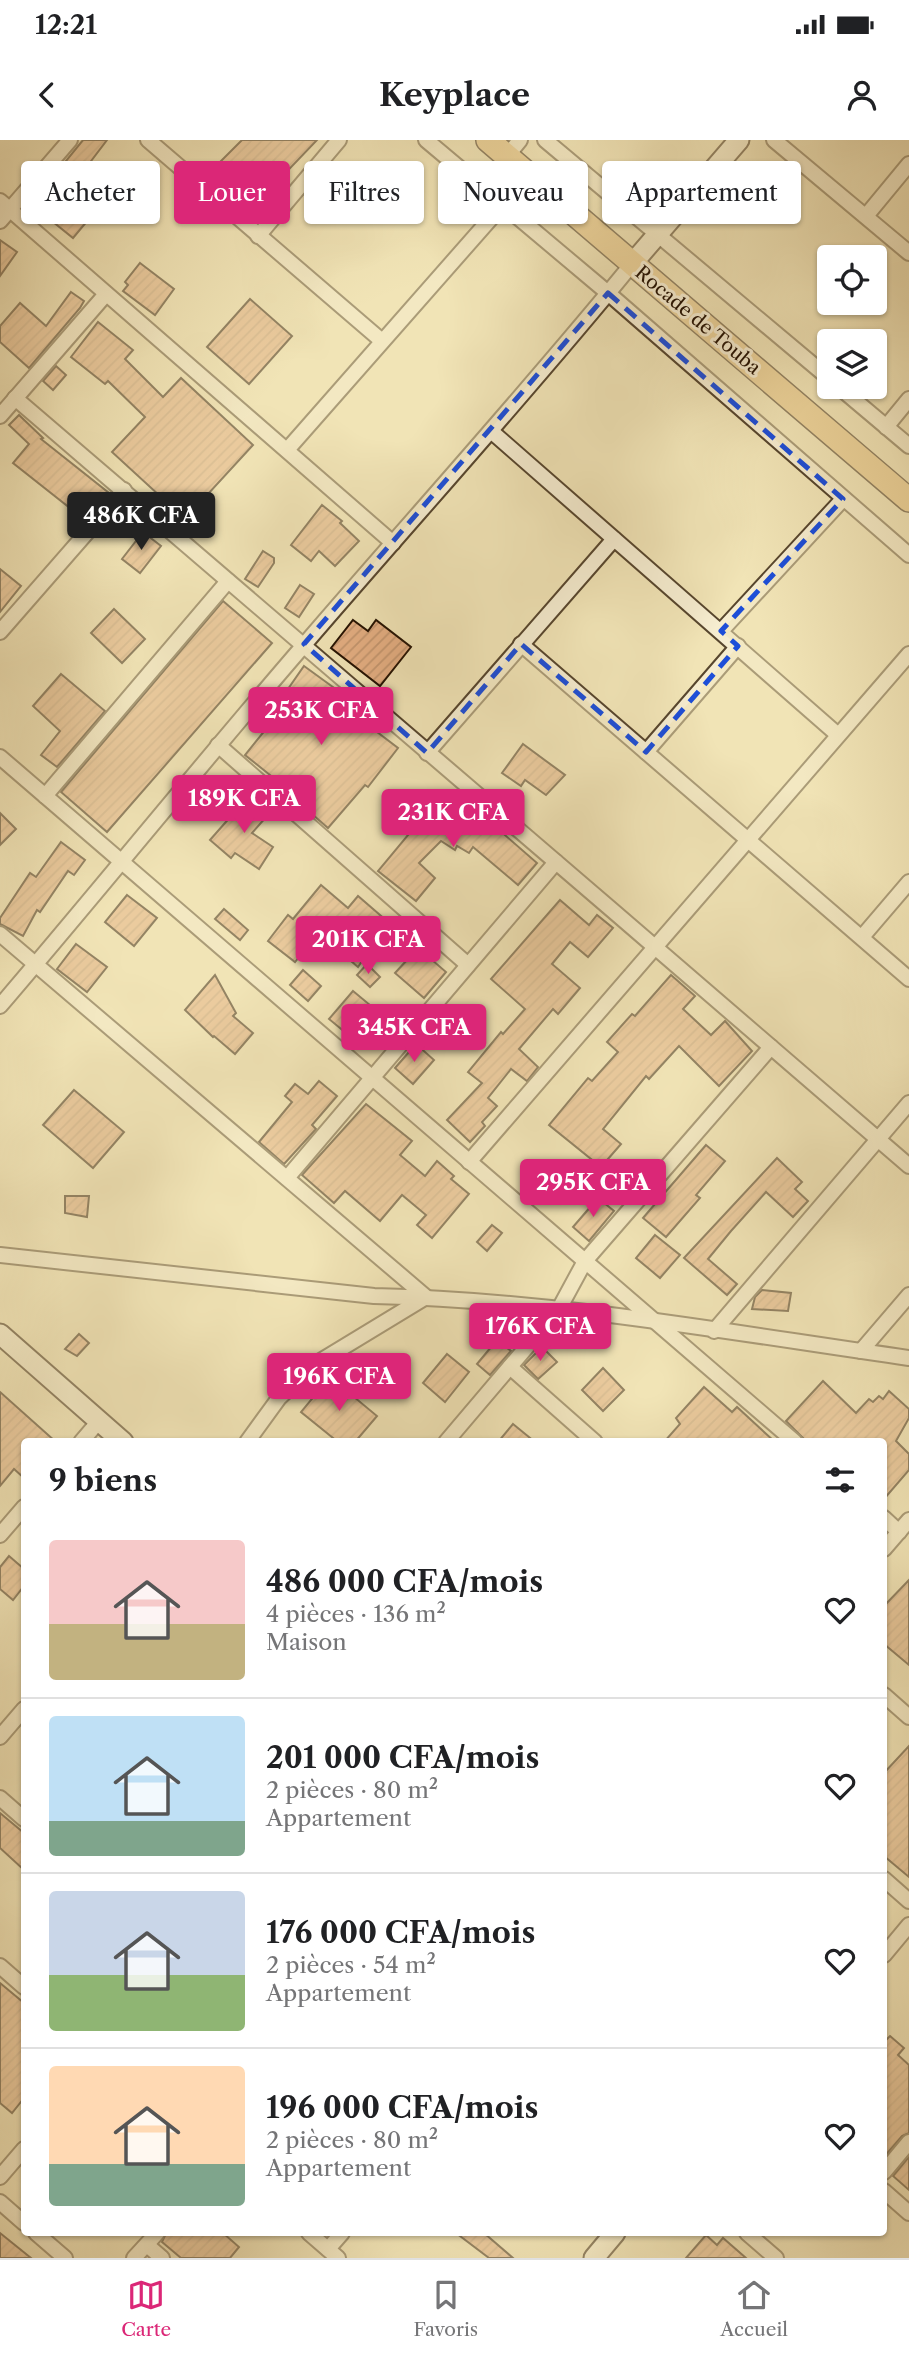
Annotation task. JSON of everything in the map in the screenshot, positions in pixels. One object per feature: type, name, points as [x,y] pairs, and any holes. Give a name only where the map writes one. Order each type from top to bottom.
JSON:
[{"type":"main road","name":"Rocade de Touba","points":[[488,140],[513,148]]},
{"type":"main road","name":"Rocade de Touba","points":[[586,224],[909,500]]},
{"type":"street","points":[[0,221],[5,205],[70,140]]},
{"type":"street","points":[[148,140],[382,341]]},
{"type":"street","points":[[258,236],[339,140]]},
{"type":"street","points":[[426,140],[451,161]]},
{"type":"street","points":[[545,140],[817,368]]},
{"type":"street","points":[[0,1006],[122,864],[304,644],[491,431],[739,140]]},
{"type":"street","points":[[774,140],[909,253]]},
{"type":"street","points":[[866,216],[909,164]]},
{"type":"street","points":[[5,205],[393,543]]},
{"type":"street","points":[[287,450],[485,224]]},
{"type":"street","points":[[527,224],[909,555]]},
{"type":"street","points":[[0,416],[106,294]]},
{"type":"street","points":[[15,398],[909,1166]]},
{"type":"street","points":[[853,399],[909,446]]},
{"type":"street","points":[[886,427],[909,399]]},
{"type":"street","points":[[491,431],[838,735]]},
{"type":"street","points":[[0,632],[124,490]]},
{"type":"street","points":[[722,631],[843,499]]},
{"type":"street","points":[[427,752],[614,538]]},
{"type":"street","points":[[45,796],[228,580]]},
{"type":"street","points":[[521,644],[909,979]]},
{"type":"street","points":[[646,752],[738,646]]},
{"type":"street","points":[[469,1163],[909,654]]},
{"type":"street","points":[[218,745],[468,965]]},
{"type":"street","points":[[0,757],[790,1438]]},
{"type":"street","points":[[287,1178],[556,862]]},
{"type":"street","points":[[862,937],[909,882]]},
{"type":"street","points":[[0,934],[426,1297]]},
{"type":"street","points":[[449,1438],[559,1309],[585,1261],[771,1047]]},
{"type":"street","points":[[714,1331],[909,1103]]},
{"type":"street","points":[[0,1255],[374,1296],[426,1297],[559,1309],[909,1358]]},
{"type":"street","points":[[861,1351],[909,1295]]},
{"type":"street","points":[[250,1438],[279,1398],[314,1365],[426,1297]]},
{"type":"street","points":[[0,1334],[119,1438]]},
{"type":"street","points":[[510,1367],[590,1438]]},
{"type":"street","points":[[84,1438],[99,1421]]},
{"type":"street","points":[[0,1535],[21,1510]]},
{"type":"street","points":[[887,1546],[909,1520]]},
{"type":"street","points":[[887,1521],[899,1532]]},
{"type":"street","points":[[887,1698],[909,1717]]},
{"type":"street","points":[[0,1737],[21,1712]]},
{"type":"street","points":[[0,1798],[21,1816]]},
{"type":"street","points":[[887,1882],[909,1901]]},
{"type":"street","points":[[887,1951],[909,1925]]},
{"type":"street","points":[[0,1966],[21,1984]]},
{"type":"street","points":[[887,2168],[909,2142]]},
{"type":"street","points":[[0,2176],[21,2152]]},
{"type":"street","points":[[887,2195],[909,2213]]},
{"type":"street","points":[[0,2202],[21,2220]]},
{"type":"street","points":[[39,2236],[65,2258]]},
{"type":"street","points":[[134,2258],[154,2236]]},
{"type":"street","points":[[312,2236],[333,2254],[341,2236]]},
{"type":"street","points":[[594,2258],[612,2236]]},
{"type":"street","points":[[750,2236],[776,2258]]},
{"type":"street","points":[[147,2245],[162,2258]]},
{"type":"highlighted area","points":[[608,293],[843,499],[721,631],[738,646],[646,752],[521,644],[427,753],[304,644]]},
{"type":"building","points":[[83,140],[107,140],[91,161],[66,161]]},
{"type":"building","points":[[242,140],[317,140],[290,168],[290,161],[221,161]]},
{"type":"building","points":[[56,224],[85,224],[73,238]]},
{"type":"building","points":[[0,240],[17,252],[0,276]]},
{"type":"building","points":[[140,263],[174,289],[155,315],[123,291],[128,285],[125,282]]},
{"type":"building","points":[[71,292],[84,301],[29,368],[0,342],[0,326],[20,303],[46,326]]},
{"type":"building","points":[[250,299],[292,336],[249,384],[207,347]]},
{"type":"building","points":[[98,322],[133,350],[125,359],[163,397],[181,378],[253,445],[185,519],[112,452],[145,417],[108,381],[105,384],[71,357]]},
{"type":"building","points":[[56,366],[66,375],[53,390],[43,381]]},
{"type":"building","points":[[19,415],[43,438],[41,439],[109,493],[85,520],[13,463],[29,444],[9,425]]},
{"type":"building","points":[[322,505],[342,521],[340,523],[359,541],[335,566],[319,551],[311,561],[291,545]]},
{"type":"building","points":[[143,532],[161,546],[140,573],[122,559]]},
{"type":"building","points":[[263,551],[274,558],[274,563],[258,587],[245,579]]},
{"type":"building","points":[[0,569],[21,586],[0,612]]},
{"type":"building","points":[[300,585],[314,594],[299,617],[285,608]]},
{"type":"building","points":[[223,601],[272,643],[107,832],[61,792]]},
{"type":"building","points":[[114,609],[145,639],[122,663],[91,633]]},
{"type":"building","points":[[353,620],[368,631],[376,620],[411,647],[380,686],[331,648]]},
{"type":"building","points":[[304,666],[370,714],[364,722],[398,748],[368,787],[365,785],[328,828],[288,793],[290,791],[245,755],[279,713],[274,709]]},
{"type":"building","points":[[61,674],[105,711],[57,767],[41,755],[60,731],[33,706]]},
{"type":"building","points":[[523,744],[565,775],[546,795],[525,780],[521,786],[502,773]]},
{"type":"building","points":[[247,798],[267,816],[252,833],[273,847],[259,869],[235,853],[231,858],[210,840]]},
{"type":"building","points":[[468,803],[537,863],[518,885],[473,847],[469,853],[457,846],[455,850],[441,841],[419,863],[435,878],[416,901],[378,871],[428,811],[448,820],[455,812],[460,815]]},
{"type":"building","points":[[0,813],[16,829],[0,845]]},
{"type":"building","points":[[61,842],[85,860],[74,875],[68,871],[40,912],[37,910],[23,936],[0,924],[0,918],[30,873],[36,877]]},
{"type":"building","points":[[321,885],[348,908],[358,896],[446,972],[424,998],[395,973],[407,960],[379,936],[358,967],[318,933],[295,962],[268,941],[288,915],[293,919]]},
{"type":"building","points":[[127,895],[157,918],[134,946],[105,922]]},
{"type":"building","points":[[560,900],[589,925],[597,915],[613,928],[588,957],[570,942],[552,964],[580,988],[558,1014],[553,1009],[519,1049],[538,1067],[527,1081],[511,1069],[488,1098],[497,1106],[482,1122],[485,1126],[470,1142],[447,1120],[482,1083],[468,1072],[501,1032],[503,1034],[525,1009],[491,979]]},
{"type":"building","points":[[224,909],[248,930],[240,940],[215,919]]},
{"type":"building","points":[[76,944],[107,967],[87,992],[57,969]]},
{"type":"building","points":[[367,964],[380,977],[370,987],[357,975]]},
{"type":"building","points":[[303,970],[321,986],[308,1001],[290,985]]},
{"type":"building","points":[[215,975],[236,1013],[233,1016],[253,1033],[235,1054],[185,1010]]},
{"type":"building","points":[[671,975],[695,996],[683,1009],[711,1035],[725,1021],[752,1051],[719,1086],[679,1046],[649,1079],[646,1076],[603,1129],[621,1144],[601,1167],[549,1125],[588,1078],[592,1081],[618,1052],[607,1042],[632,1014],[635,1016]]},
{"type":"building","points":[[353,991],[376,1010],[352,1038],[329,1019]]},
{"type":"building","points":[[416,1044],[434,1060],[413,1084],[395,1068]]},
{"type":"building","points":[[319,1081],[337,1096],[312,1125],[316,1129],[284,1164],[259,1142],[292,1102],[285,1096],[295,1084],[308,1094]]},
{"type":"building","points":[[74,1090],[124,1132],[93,1168],[43,1125]]},
{"type":"building","points":[[366,1104],[412,1141],[400,1155],[425,1176],[437,1161],[454,1176],[451,1179],[469,1194],[432,1238],[417,1225],[426,1215],[402,1195],[380,1221],[345,1191],[334,1203],[302,1175]]},
{"type":"building","points":[[706,1145],[725,1161],[696,1195],[700,1198],[666,1237],[643,1218]]},
{"type":"building","points":[[777,1158],[802,1182],[795,1189],[808,1201],[793,1217],[766,1192],[731,1231],[708,1259],[737,1284],[727,1295],[684,1258]]},
{"type":"building","points":[[65,1196],[89,1196],[87,1217],[65,1213]]},
{"type":"building","points":[[598,1198],[614,1211],[589,1241],[573,1227]]},
{"type":"building","points":[[492,1225],[502,1233],[487,1251],[477,1242]]},
{"type":"building","points":[[655,1235],[680,1255],[660,1278],[636,1258]]},
{"type":"building","points":[[762,1290],[791,1293],[788,1311],[752,1309],[755,1297]]},
{"type":"building","points":[[79,1334],[89,1343],[77,1356],[65,1349]]},
{"type":"building","points":[[497,1340],[511,1351],[490,1375],[477,1364]]},
{"type":"building","points":[[542,1347],[557,1362],[538,1379],[524,1365]]},
{"type":"building","points":[[447,1354],[469,1372],[445,1402],[423,1383]]},
{"type":"building","points":[[603,1368],[624,1390],[603,1411],[582,1390]]},
{"type":"building","points":[[330,1377],[377,1416],[358,1438],[333,1438],[301,1412]]},
{"type":"building","points":[[823,1381],[856,1413],[869,1399],[873,1402],[879,1396],[883,1399],[889,1391],[909,1409],[909,1418],[896,1441],[909,1454],[909,1470],[887,1496],[887,1438],[803,1438],[786,1421]]},
{"type":"building","points":[[704,1387],[732,1412],[737,1407],[771,1438],[668,1438],[680,1424],[676,1418]]},
{"type":"building","points":[[0,1392],[52,1438],[21,1438],[21,1475],[14,1469],[0,1486]]},
{"type":"building","points":[[513,1424],[530,1438],[501,1438]]},
{"type":"building","points":[[9,1556],[21,1566],[21,1590],[13,1600],[0,1589],[0,1567]]},
{"type":"building","points":[[909,1580],[909,1665],[887,1647],[887,1603]]},
{"type":"building","points":[[909,1746],[909,1877],[887,1859],[887,1770]]},
{"type":"building","points":[[0,1813],[21,1830],[21,1867],[0,1848]]},
{"type":"building","points":[[0,1983],[21,2000],[21,2102],[12,2113],[0,2103]]},
{"type":"building","points":[[890,2036],[904,2048],[898,2055],[909,2065],[909,2133],[902,2136],[887,2154],[887,2039]]},
{"type":"building","points":[[909,2157],[909,2190],[893,2176]]},
{"type":"building","points":[[0,2233],[31,2258],[0,2258]]},
{"type":"building","points":[[165,2236],[226,2236],[239,2247],[230,2258],[181,2258],[162,2242]]},
{"type":"building","points":[[460,2236],[487,2236],[513,2258],[489,2258]]},
{"type":"building","points":[[707,2236],[717,2245],[723,2238],[746,2258],[686,2258]]}]
